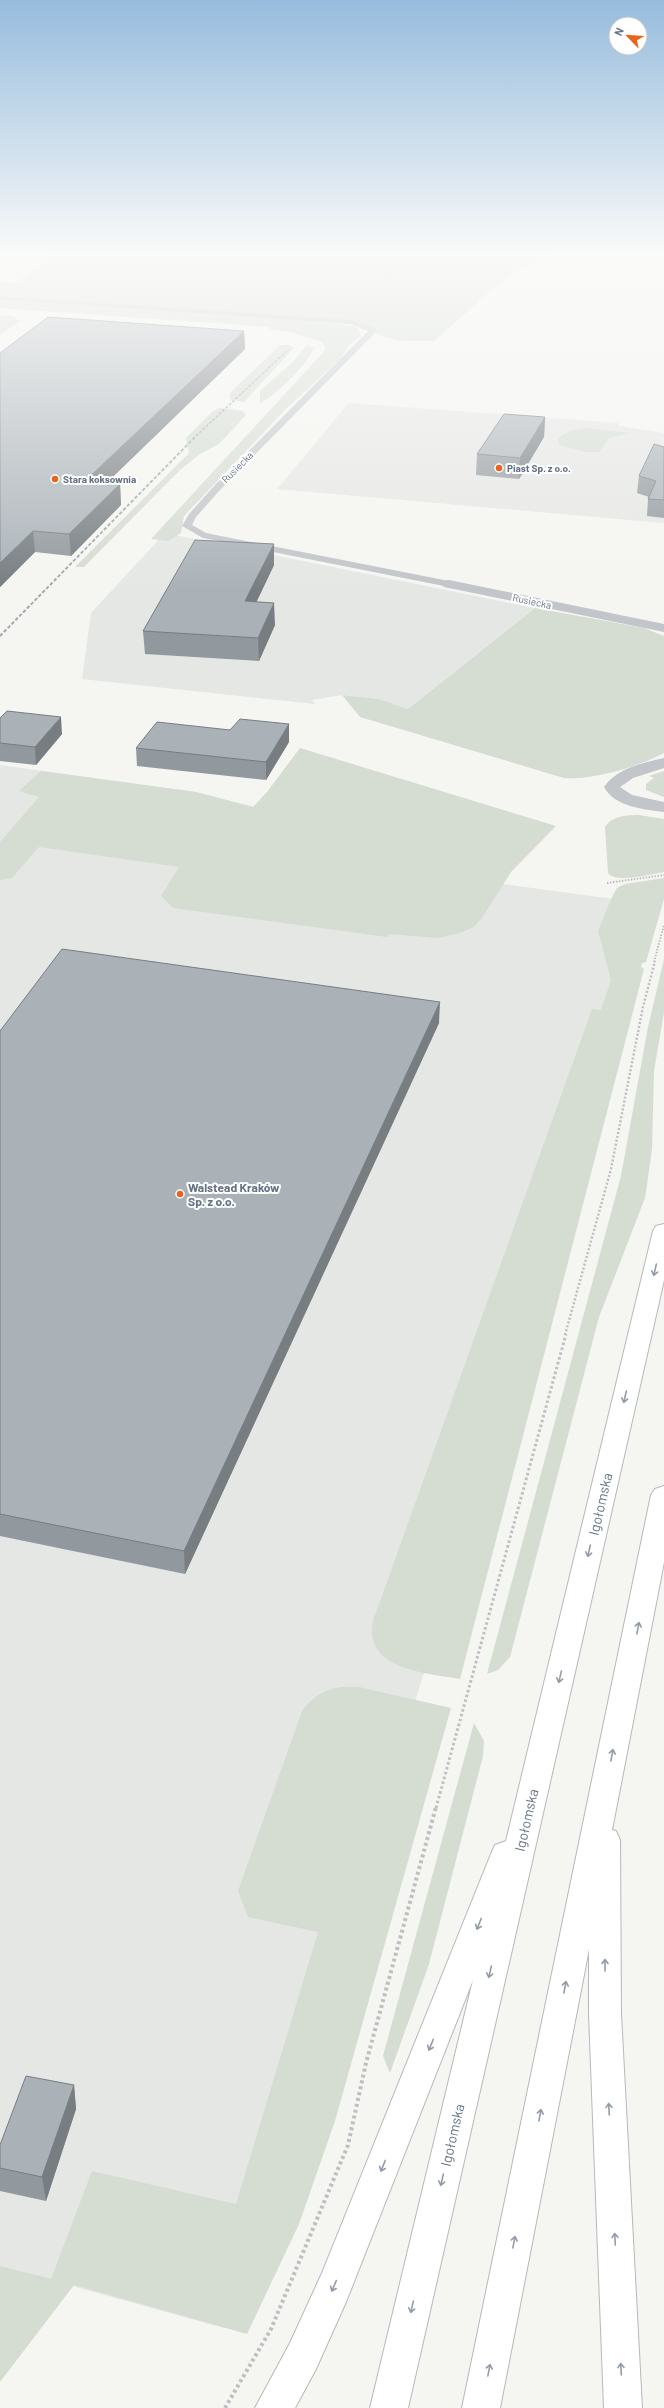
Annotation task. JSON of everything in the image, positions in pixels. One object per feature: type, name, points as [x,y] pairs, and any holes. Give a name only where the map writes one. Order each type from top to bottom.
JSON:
[{"type":"main road","name":"Igołomska","points":[[389,2408],[664,1232]]},
{"type":"main road","points":[[481,2408],[664,1495]]},
{"type":"main road","points":[[274,2408],[288,2385],[314,2334],[347,2255],[534,1784]]},
{"type":"main road","points":[[604,1793],[605,2014],[623,2408]]},
{"type":"street","name":"Rusiecka","points":[[449,584],[664,628]]},
{"type":"street","points":[[664,763],[632,773],[616,782],[612,790],[619,796],[664,807]]},
{"type":"lane","name":"Rusiecka","points":[[338,365],[217,488],[192,516],[187,526],[203,535],[449,584]]},
{"type":"path","points":[[607,882],[664,875]]},
{"type":"path","points":[[226,2408],[271,2329],[348,2145],[366,2063],[611,1169],[643,1007],[664,925]]},
{"type":"shaded area","points":[[259,365],[278,365],[244,402],[230,399],[230,393]]},
{"type":"shaded area","points":[[289,365],[303,365],[283,386],[260,404],[260,391]]},
{"type":"shaded area","points":[[311,365],[333,365],[284,411],[184,516],[181,533],[169,541],[151,539]]},
{"type":"shaded area","points":[[349,403],[618,423],[618,426],[664,433],[664,523],[277,489]]},
{"type":"shaded area","points":[[220,408],[243,411],[246,415],[219,444],[200,454],[180,470],[84,567],[75,567],[189,453],[186,438],[213,411]]},
{"type":"shaded area","points":[[586,428],[631,433],[609,438],[599,452],[585,452],[559,445],[558,438],[569,431]]},
{"type":"shaded area","points":[[165,533],[535,608],[408,709],[379,699],[342,695],[312,700],[315,704],[82,679],[91,613]]},
{"type":"shaded area","points":[[535,608],[644,628],[664,636],[664,753],[615,772],[588,777],[564,778],[360,717],[342,695],[379,699],[408,709]]},
{"type":"shaded area","points":[[300,748],[556,826],[511,872],[482,918],[474,927],[457,934],[438,938],[389,934],[387,937],[173,908],[161,896],[179,867],[39,847],[12,878],[0,880],[0,842],[39,797],[19,791],[41,771],[196,792],[253,807],[267,792]]},
{"type":"shaded area","points":[[0,765],[196,792],[511,872],[503,884],[658,905],[224,2328],[0,2266]]},
{"type":"shaded area","points":[[664,771],[664,797],[646,790],[646,784],[654,778],[649,776]]},
{"type":"shaded area","points":[[639,815],[664,819],[664,872],[626,878],[612,876],[608,873],[605,827],[616,818]]},
{"type":"shaded area","points":[[664,878],[664,899],[646,962],[642,963],[641,967],[644,969],[460,1679],[416,1671],[401,1666],[388,1659],[378,1650],[373,1637],[373,1621],[592,1009],[601,1010],[611,980],[598,931],[617,888],[625,884]]},
{"type":"shaded area","points":[[664,959],[664,1012],[654,1071],[652,1149],[645,1198],[599,1317],[510,1657],[498,1670],[487,1674],[621,1176],[648,1027]]},
{"type":"shaded area","points":[[340,1687],[359,1687],[451,1708],[335,2121],[299,2224],[247,2334],[74,2285],[0,2382],[0,2266],[51,2279],[92,2171],[236,2204],[318,1932],[248,1917],[238,1891],[302,1711],[314,1698],[328,1690]]},
{"type":"shaded area","points":[[474,1723],[484,1741],[483,1756],[429,1964],[390,2073],[383,2056]]},
{"type":"building","name":"Stara koksownia","points":[[0,365],[208,365],[85,481],[120,484],[69,534],[33,531],[0,563]]},
{"type":"building","points":[[504,414],[545,417],[520,458],[477,454]]},
{"type":"building","points":[[654,444],[664,447],[664,500],[648,499],[656,481],[639,476]]},
{"type":"building","points":[[195,540],[274,544],[245,601],[274,603],[258,638],[143,631]]},
{"type":"building","points":[[7,711],[61,717],[35,747],[0,743],[0,718]]},
{"type":"building","points":[[240,719],[289,724],[266,762],[136,748],[157,722],[230,730]]},
{"type":"building","name":"Walstead Kraków Sp. z o.o.","points":[[62,949],[440,1002],[184,1551],[0,1514],[0,1031]]},
{"type":"building","points":[[26,2076],[74,2085],[42,2177],[0,2168],[0,2145]]},
{"type":"railway","points":[[196,436],[271,365]]},
{"type":"railway","points":[[0,636],[196,436]]},
{"type":"place","name":"Piast Sp. z o.o.","points":[[499,468]]},
{"type":"place","name":"Stara koksownia","points":[[55,479]]},
{"type":"place","name":"Walstead Kraków Sp. z o.o.","points":[[180,1194]]}]
